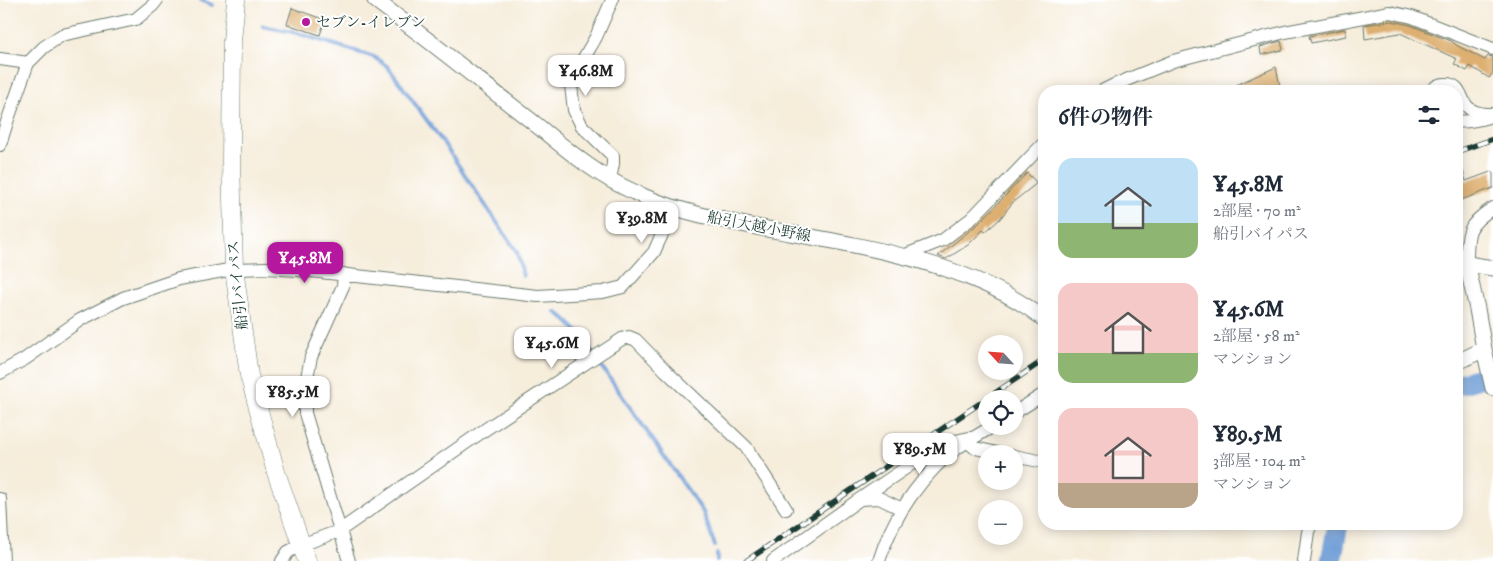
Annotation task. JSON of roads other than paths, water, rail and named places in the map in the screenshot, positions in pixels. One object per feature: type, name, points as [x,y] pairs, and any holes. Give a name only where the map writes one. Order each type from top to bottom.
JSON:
[{"type":"highway","name":"船引バイパス","points":[[236,0],[232,41],[231,162],[234,269],[249,375],[276,472],[304,553]]},
{"type":"main road","name":"船引大越小野線","points":[[375,0],[568,151],[633,192],[674,208],[718,219],[903,256],[981,281],[1007,294],[1038,315]]},
{"type":"main road","points":[[1463,262],[1493,268]]},
{"type":"main road","points":[[1463,265],[1488,351],[1493,388]]},
{"type":"main road","points":[[1463,360],[1488,351]]},
{"type":"street","points":[[0,145],[6,122],[28,63],[44,47],[62,35],[136,19],[157,0]]},
{"type":"street","points":[[610,179],[614,164],[613,156],[582,126],[574,110],[571,86],[612,0]]},
{"type":"street","points":[[1114,85],[1173,61],[1286,32],[1390,12],[1412,17],[1493,49]]},
{"type":"street","points":[[0,58],[28,63]]},
{"type":"street","points":[[1436,85],[1448,85]]},
{"type":"street","points":[[1463,100],[1471,110],[1477,113],[1493,115]]},
{"type":"street","points":[[1463,122],[1477,121],[1493,115]]},
{"type":"street","points":[[903,256],[943,240],[972,218],[1038,149]]},
{"type":"street","points":[[0,373],[25,359],[80,320],[123,298],[179,279],[234,269],[267,268],[344,274],[538,296],[602,292],[622,287],[654,252],[674,208]]},
{"type":"street","points":[[1463,257],[1467,235],[1477,218],[1493,208]]},
{"type":"street","points":[[344,274],[343,286],[311,357],[305,388],[305,413],[349,561]]},
{"type":"street","points":[[282,561],[288,552],[304,553],[339,531],[510,413],[622,339],[629,337],[636,340],[746,447],[786,509]]},
{"type":"street","points":[[1023,407],[1038,398]]},
{"type":"street","points":[[878,561],[902,509],[924,478],[952,452],[980,435]]},
{"type":"street","points":[[972,440],[975,448],[978,449]]},
{"type":"street","points":[[773,561],[941,444],[972,440]]},
{"type":"street","points":[[1023,458],[1038,461]]},
{"type":"street","points":[[860,500],[879,498],[902,509]]},
{"type":"street","points":[[0,499],[3,561]]},
{"type":"street","points":[[1304,561],[1309,530]]},
{"type":"waterway","points":[[201,0],[212,5]]},
{"type":"waterway","points":[[263,26],[297,33],[374,57],[388,67],[442,141],[517,252],[523,276]]},
{"type":"waterway","points":[[556,312],[583,338],[703,512],[715,546]]},
{"type":"waterway","points":[[1463,383],[1493,374]]},
{"type":"waterway","points":[[1331,561],[1337,530]]},
{"type":"waterway","points":[[717,554],[717,561]]},
{"type":"railway","points":[[1463,150],[1493,139]]},
{"type":"railway","points":[[746,561],[1038,364]]},
{"type":"place","name":"セブン-イレブン","points":[[306,22]]}]
